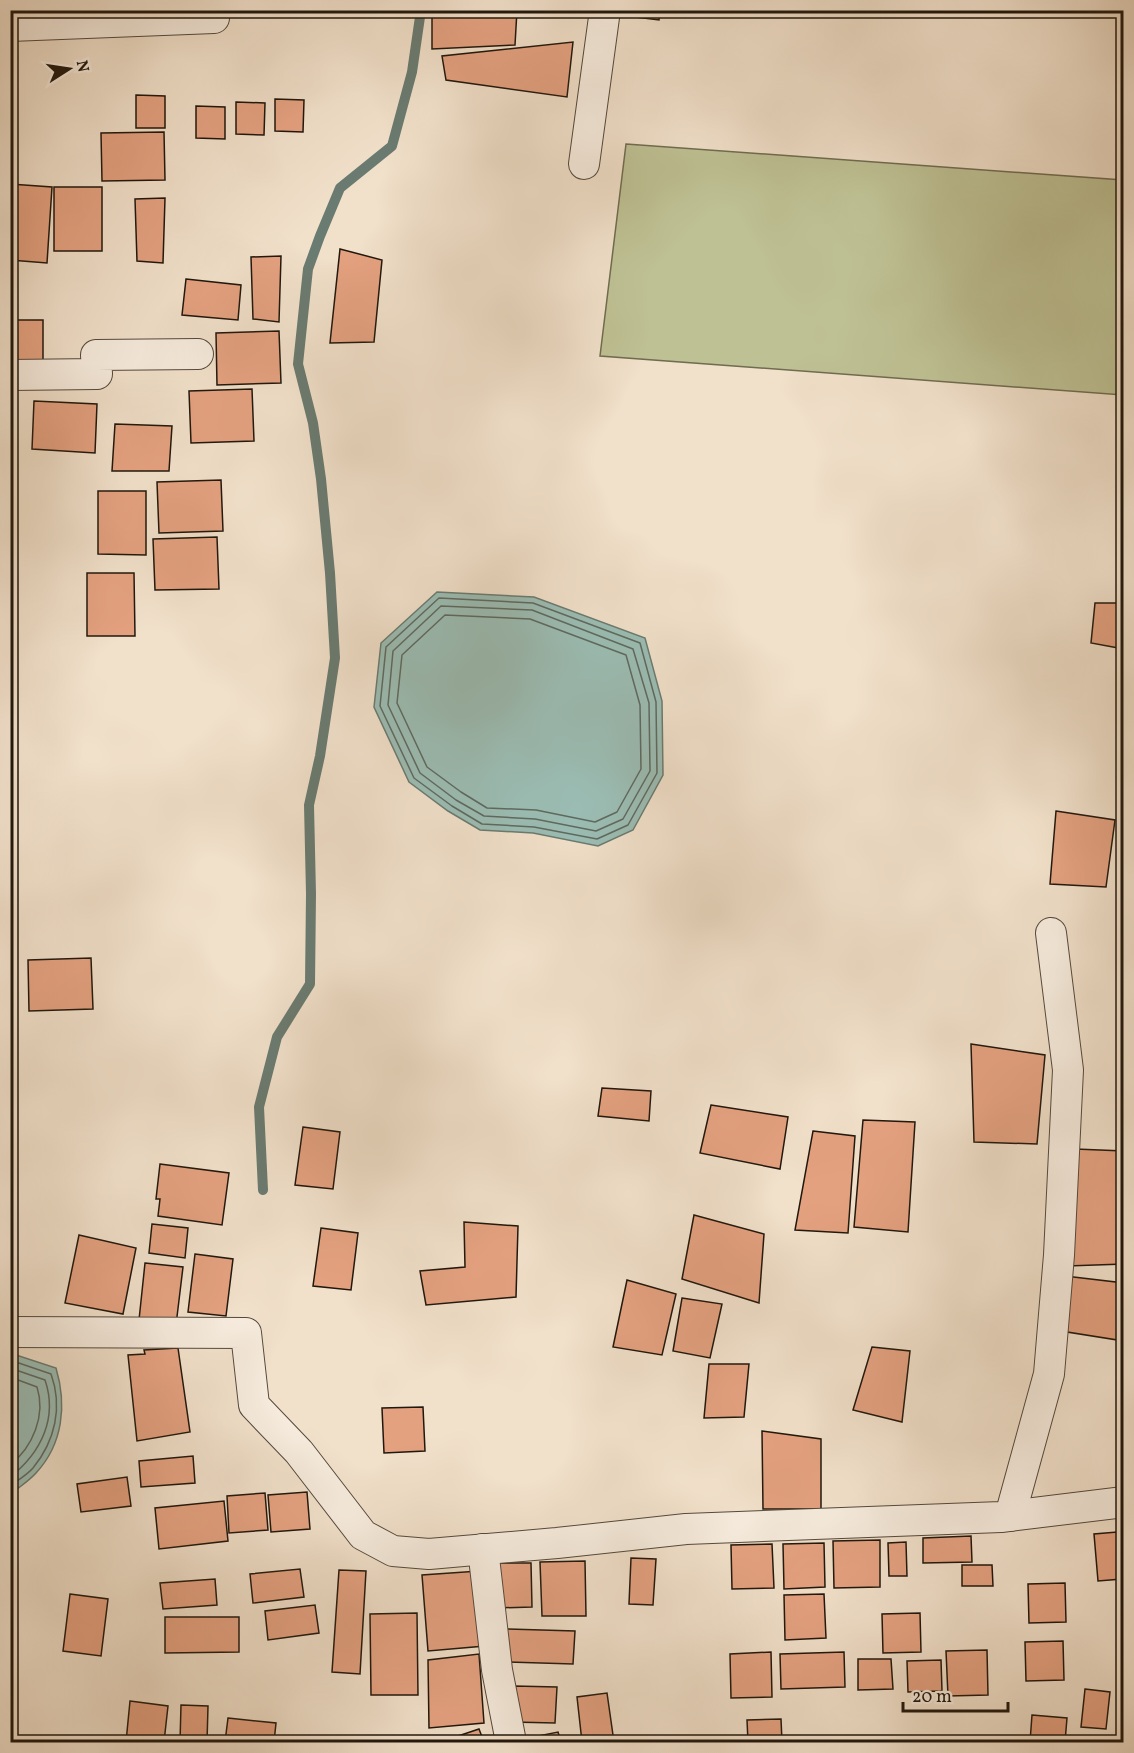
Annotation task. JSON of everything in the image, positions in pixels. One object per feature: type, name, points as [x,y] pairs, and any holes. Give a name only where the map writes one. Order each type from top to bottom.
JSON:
[{"type":"street","points":[[10,26],[214,18],[214,10]]},
{"type":"street","points":[[584,164],[605,10]]},
{"type":"street","points":[[10,375],[98,374],[96,355],[198,354]]},
{"type":"street","points":[[1010,1516],[1048,1374],[1059,1256],[1068,1070],[1051,933]]},
{"type":"street","points":[[10,1332],[246,1333],[254,1405],[299,1452],[363,1535],[393,1551],[429,1554],[557,1544],[686,1529],[1010,1516],[1124,1502]]},
{"type":"street","points":[[483,1549],[497,1670],[511,1743]]},
{"type":"green space","points":[[626,144],[1123,180],[1123,395],[600,356]]},
{"type":"water","points":[[437,592],[534,597],[645,638],[662,701],[663,775],[633,830],[598,846],[533,833],[480,830],[448,811],[409,782],[374,707],[381,643]]},
{"type":"water","points":[[10,1355],[56,1368],[62,1410],[57,1437],[45,1462],[33,1476],[11,1494]]},
{"type":"building","points":[[432,10],[517,10],[515,45],[432,49]]},
{"type":"building","points":[[611,10],[660,10],[659,20],[611,14]]},
{"type":"building","points":[[573,42],[567,97],[446,80],[442,56]]},
{"type":"building","points":[[136,95],[165,96],[165,128],[136,128]]},
{"type":"building","points":[[275,99],[304,100],[303,132],[275,131]]},
{"type":"building","points":[[236,102],[265,103],[264,135],[236,134]]},
{"type":"building","points":[[196,106],[225,107],[225,139],[196,138]]},
{"type":"building","points":[[164,132],[165,180],[102,181],[101,133]]},
{"type":"building","points":[[10,184],[52,187],[47,263],[10,260]]},
{"type":"building","points":[[54,187],[102,187],[102,251],[54,251]]},
{"type":"building","points":[[165,198],[163,263],[137,261],[135,199]]},
{"type":"building","points":[[340,249],[382,260],[374,342],[330,343]]},
{"type":"building","points":[[281,256],[279,322],[253,319],[251,257]]},
{"type":"building","points":[[186,279],[241,285],[238,320],[182,315]]},
{"type":"building","points":[[10,320],[43,320],[43,368],[10,368]]},
{"type":"building","points":[[279,331],[281,383],[217,385],[216,333]]},
{"type":"building","points":[[252,389],[254,441],[191,443],[189,391]]},
{"type":"building","points":[[34,401],[97,404],[95,453],[32,449]]},
{"type":"building","points":[[115,424],[172,426],[169,471],[112,471]]},
{"type":"building","points":[[221,480],[223,531],[159,533],[157,482]]},
{"type":"building","points":[[98,491],[146,491],[146,555],[98,554]]},
{"type":"building","points":[[217,537],[219,589],[155,590],[153,539]]},
{"type":"building","points":[[87,573],[134,573],[135,636],[87,636]]},
{"type":"building","points":[[1095,603],[1124,603],[1124,649],[1091,643]]},
{"type":"building","points":[[1056,811],[1115,820],[1106,887],[1050,884]]},
{"type":"building","points":[[91,958],[93,1009],[29,1011],[28,960]]},
{"type":"building","points":[[971,1044],[1045,1055],[1037,1144],[974,1142]]},
{"type":"building","points":[[602,1088],[651,1091],[649,1121],[598,1116]]},
{"type":"building","points":[[711,1105],[788,1117],[780,1169],[700,1153]]},
{"type":"building","points":[[863,1120],[915,1122],[908,1232],[854,1227]]},
{"type":"building","points":[[303,1127],[340,1132],[333,1189],[295,1185]]},
{"type":"building","points":[[813,1131],[855,1136],[848,1233],[795,1230]]},
{"type":"building","points":[[1075,1149],[1124,1151],[1124,1264],[1067,1266]]},
{"type":"building","points":[[160,1164],[229,1173],[222,1225],[158,1216],[160,1199],[156,1199]]},
{"type":"building","points":[[694,1215],[764,1234],[759,1303],[682,1279]]},
{"type":"building","points":[[464,1222],[518,1226],[516,1297],[426,1305],[420,1271],[465,1267]]},
{"type":"building","points":[[152,1224],[188,1228],[185,1258],[149,1253]]},
{"type":"building","points":[[321,1228],[358,1233],[351,1290],[313,1286]]},
{"type":"building","points":[[79,1235],[136,1248],[123,1314],[65,1303]]},
{"type":"building","points":[[195,1254],[233,1259],[226,1316],[188,1312]]},
{"type":"building","points":[[145,1263],[183,1267],[176,1325],[139,1320]]},
{"type":"building","points":[[1065,1276],[1124,1283],[1124,1341],[1061,1331]]},
{"type":"building","points":[[627,1280],[676,1294],[662,1355],[613,1347]]},
{"type":"building","points":[[682,1298],[722,1304],[710,1358],[673,1351]]},
{"type":"building","points":[[872,1347],[910,1351],[902,1422],[853,1410]]},
{"type":"building","points":[[178,1348],[190,1432],[137,1441],[128,1355],[145,1354],[144,1350]]},
{"type":"building","points":[[709,1364],[749,1364],[744,1417],[704,1418]]},
{"type":"building","points":[[423,1407],[425,1451],[384,1453],[382,1408]]},
{"type":"building","points":[[762,1431],[821,1439],[821,1509],[763,1509]]},
{"type":"building","points":[[193,1456],[195,1483],[141,1487],[139,1461]]},
{"type":"building","points":[[127,1477],[131,1506],[81,1512],[77,1484]]},
{"type":"building","points":[[307,1492],[310,1529],[271,1532],[268,1495]]},
{"type":"building","points":[[265,1493],[268,1530],[229,1533],[227,1496]]},
{"type":"building","points":[[224,1501],[228,1541],[159,1549],[155,1508]]},
{"type":"building","points":[[1117,1532],[1122,1579],[1098,1581],[1094,1534]]},
{"type":"building","points":[[971,1536],[972,1562],[923,1563],[923,1538]]},
{"type":"building","points":[[880,1540],[880,1587],[834,1588],[833,1541]]},
{"type":"building","points":[[906,1542],[907,1576],[889,1576],[888,1543]]},
{"type":"building","points":[[824,1543],[825,1587],[784,1589],[783,1544]]},
{"type":"building","points":[[772,1544],[774,1588],[732,1589],[731,1545]]},
{"type":"building","points":[[631,1558],[656,1559],[653,1605],[629,1604]]},
{"type":"building","points":[[585,1561],[586,1616],[542,1616],[540,1562]]},
{"type":"building","points":[[495,1563],[531,1563],[532,1607],[496,1608]]},
{"type":"building","points":[[962,1565],[992,1565],[993,1586],[962,1586]]},
{"type":"building","points":[[300,1569],[304,1597],[253,1603],[250,1574]]},
{"type":"building","points":[[339,1570],[366,1571],[360,1674],[332,1672]]},
{"type":"building","points":[[479,1571],[485,1646],[428,1651],[422,1575]]},
{"type":"building","points":[[215,1579],[217,1605],[163,1609],[160,1583]]},
{"type":"building","points":[[1065,1583],[1066,1622],[1029,1623],[1028,1584]]},
{"type":"building","points":[[70,1594],[108,1599],[101,1656],[63,1651]]},
{"type":"building","points":[[824,1594],[826,1638],[785,1640],[784,1595]]},
{"type":"building","points":[[315,1605],[319,1633],[268,1640],[265,1611]]},
{"type":"building","points":[[417,1613],[418,1695],[371,1695],[370,1614]]},
{"type":"building","points":[[920,1613],[921,1652],[883,1653],[882,1614]]},
{"type":"building","points":[[165,1617],[239,1617],[239,1652],[165,1653]]},
{"type":"building","points":[[506,1629],[575,1631],[573,1664],[505,1662]]},
{"type":"building","points":[[1063,1641],[1064,1680],[1026,1681],[1025,1642]]},
{"type":"building","points":[[987,1650],[988,1695],[948,1696],[946,1651]]},
{"type":"building","points":[[771,1652],[772,1697],[731,1698],[730,1654]]},
{"type":"building","points":[[844,1652],[845,1687],[781,1689],[780,1654]]},
{"type":"building","points":[[479,1654],[484,1723],[429,1728],[428,1660]]},
{"type":"building","points":[[858,1659],[891,1659],[893,1689],[858,1690]]},
{"type":"building","points":[[941,1660],[942,1691],[908,1692],[907,1661]]},
{"type":"building","points":[[514,1686],[557,1687],[555,1723],[512,1722]]},
{"type":"building","points":[[1085,1689],[1110,1692],[1106,1729],[1081,1727]]},
{"type":"building","points":[[607,1693],[614,1742],[582,1742],[577,1697]]},
{"type":"building","points":[[130,1701],[168,1706],[164,1742],[126,1742]]},
{"type":"building","points":[[181,1705],[208,1706],[207,1742],[180,1742]]},
{"type":"building","points":[[1032,1715],[1067,1718],[1065,1742],[1030,1742]]},
{"type":"building","points":[[228,1718],[276,1723],[274,1742],[225,1742]]},
{"type":"building","points":[[781,1719],[782,1742],[748,1742],[747,1720]]},
{"type":"building","points":[[479,1729],[484,1742],[443,1742],[443,1741]]},
{"type":"building","points":[[558,1732],[561,1742],[524,1742],[523,1739]]},
{"type":"waterway","points":[[263,1190],[259,1107],[277,1037],[310,984],[309,805],[320,756],[335,658],[321,479],[313,423],[298,364],[308,269],[340,188],[392,146],[412,72],[421,10]]}]
